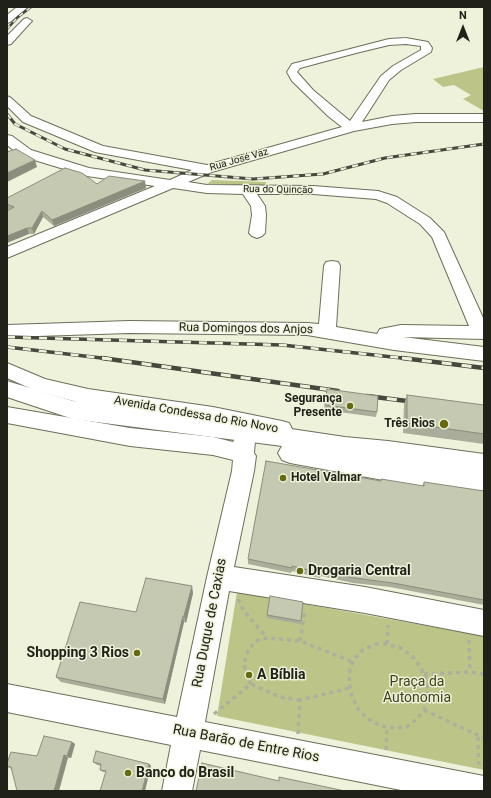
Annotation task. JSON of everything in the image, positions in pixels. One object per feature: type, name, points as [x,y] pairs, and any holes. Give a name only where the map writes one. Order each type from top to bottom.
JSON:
[{"type":"main road","points":[[7,389],[73,410],[197,426],[238,442]]},
{"type":"main road","name":"Avenida Condessa do Rio Novo","points":[[238,442],[271,435],[345,447],[388,451],[484,464]]},
{"type":"main road","name":"Avenida Condessa do Rio Novo","points":[[238,442],[269,450],[383,470],[484,485]]},
{"type":"street","points":[[7,11],[21,9]]},
{"type":"street","points":[[7,20],[21,9]]},
{"type":"street","points":[[7,42],[26,21]]},
{"type":"street","points":[[406,41],[424,44],[427,48],[426,52],[397,68],[385,78],[352,128],[332,113],[296,79],[292,72],[293,69],[296,66],[389,42],[406,41]]},
{"type":"street","points":[[7,100],[27,119],[100,149],[207,169]]},
{"type":"street","name":"Rua José Vaz","points":[[7,253],[207,169],[352,128],[392,120],[416,118],[484,118]]},
{"type":"street","name":"Rua do Quincão","points":[[7,139],[26,153],[87,172],[208,189],[313,190],[378,195],[392,200],[425,221],[438,235],[482,332]]},
{"type":"street","points":[[7,155],[22,149]]},
{"type":"street","points":[[248,190],[258,206],[259,215],[257,233]]},
{"type":"street","points":[[327,331],[332,266]]},
{"type":"street","name":"Rua Domingos dos Anjos","points":[[7,331],[129,327],[221,333],[307,329],[327,331],[367,339],[484,354]]},
{"type":"street","points":[[367,339],[401,331],[482,332]]},
{"type":"street","name":"Avenida Condessa do Rio Novo","points":[[7,370],[41,385],[88,397],[213,416],[388,451]]},
{"type":"street","name":"Avenida Condessa do Rio Novo","points":[[7,415],[130,438],[228,449],[238,442]]},
{"type":"street","name":"Rua Duque de Caxias","points":[[176,791],[189,733],[227,585],[243,471],[238,442]]},
{"type":"street","points":[[227,585],[365,600],[476,629]]},
{"type":"street","name":"Rua Barão de Entre Rios","points":[[7,698],[189,733],[482,783]]},
{"type":"path","points":[[227,585],[244,611],[267,638]]},
{"type":"path","points":[[300,641],[306,607]]},
{"type":"path","points":[[387,644],[388,622]]},
{"type":"path","points":[[470,672],[476,629]]},
{"type":"path","points":[[350,688],[300,700],[280,697],[251,684],[246,676],[244,663],[248,651],[255,641],[267,638],[300,641],[353,662]]},
{"type":"path","points":[[375,644],[387,644],[400,648],[412,656],[421,668],[427,682],[428,697],[424,710],[416,720],[406,726],[394,728],[381,726],[368,719],[358,709],[350,688],[350,670],[353,662],[363,650],[375,644]]},
{"type":"path","points":[[424,674],[470,672],[484,674]]},
{"type":"path","points":[[213,715],[251,684]]},
{"type":"path","points":[[298,738],[300,700]]},
{"type":"path","points":[[424,710],[478,737],[484,738]]},
{"type":"path","points":[[386,756],[387,727]]},
{"type":"path","points":[[478,737],[482,783]]},
{"type":"green space","points":[[484,67],[484,111],[463,99],[471,95],[454,85],[443,87],[433,79]]},
{"type":"green space","points":[[212,180],[266,182],[267,186],[207,184]]},
{"type":"green space","name":"Praça da Autonomia","points":[[237,592],[484,636],[484,770],[217,716]]},
{"type":"building","points":[[16,149],[35,160],[7,173],[7,152]]},
{"type":"building","points":[[65,168],[82,173],[97,184],[109,176],[145,181],[52,220],[42,211],[32,228],[27,228],[7,236],[7,211],[14,207],[7,204],[7,198]]},
{"type":"building","name":"Segurança Presente","points":[[327,389],[378,396],[377,412],[325,405]]},
{"type":"building","name":"Três Rios","points":[[407,395],[484,405],[484,434],[407,423]]},
{"type":"building","points":[[266,461],[381,481],[381,479],[424,486],[424,482],[484,491],[484,600],[322,571],[321,573],[292,566],[292,568],[248,559]]},
{"type":"building","points":[[146,578],[192,586],[183,616],[163,699],[56,677],[80,602],[136,612]]},
{"type":"building","points":[[270,596],[303,602],[301,621],[267,615]]},
{"type":"building","points":[[44,736],[72,742],[67,756],[64,755],[54,791],[17,791],[11,767],[7,766],[11,752],[37,756]]},
{"type":"building","name":"Banco do Brasil","points":[[96,751],[149,764],[142,791],[100,791],[106,771],[100,770],[101,764],[93,762]]},
{"type":"building","points":[[202,763],[279,781],[279,777],[345,791],[196,791]]},
{"type":"railway","points":[[7,29],[18,17],[31,7]]},
{"type":"railway","points":[[7,114],[15,124],[65,149],[145,170],[253,179],[323,174],[385,158],[484,144]]},
{"type":"railway","points":[[7,337],[282,345],[404,358]]},
{"type":"railway","points":[[7,347],[105,358]]},
{"type":"railway","points":[[105,358],[110,359]]},
{"type":"railway","points":[[105,358],[338,391]]},
{"type":"railway","points":[[404,358],[411,359]]},
{"type":"railway","points":[[404,358],[484,368]]},
{"type":"railway","points":[[367,396],[415,402]]},
{"type":"place","name":"Segurança Presente","points":[[350,406]]},
{"type":"place","name":"Três Rios","points":[[444,424]]},
{"type":"place","name":"Hotel Valmar","points":[[283,478]]},
{"type":"place","name":"Drogaria Central","points":[[300,571]]},
{"type":"place","name":"Shopping 3 Rios","points":[[137,653]]},
{"type":"place","name":"A Bíblia","points":[[249,675]]},
{"type":"place","name":"Banco do Brasil","points":[[128,773]]}]
